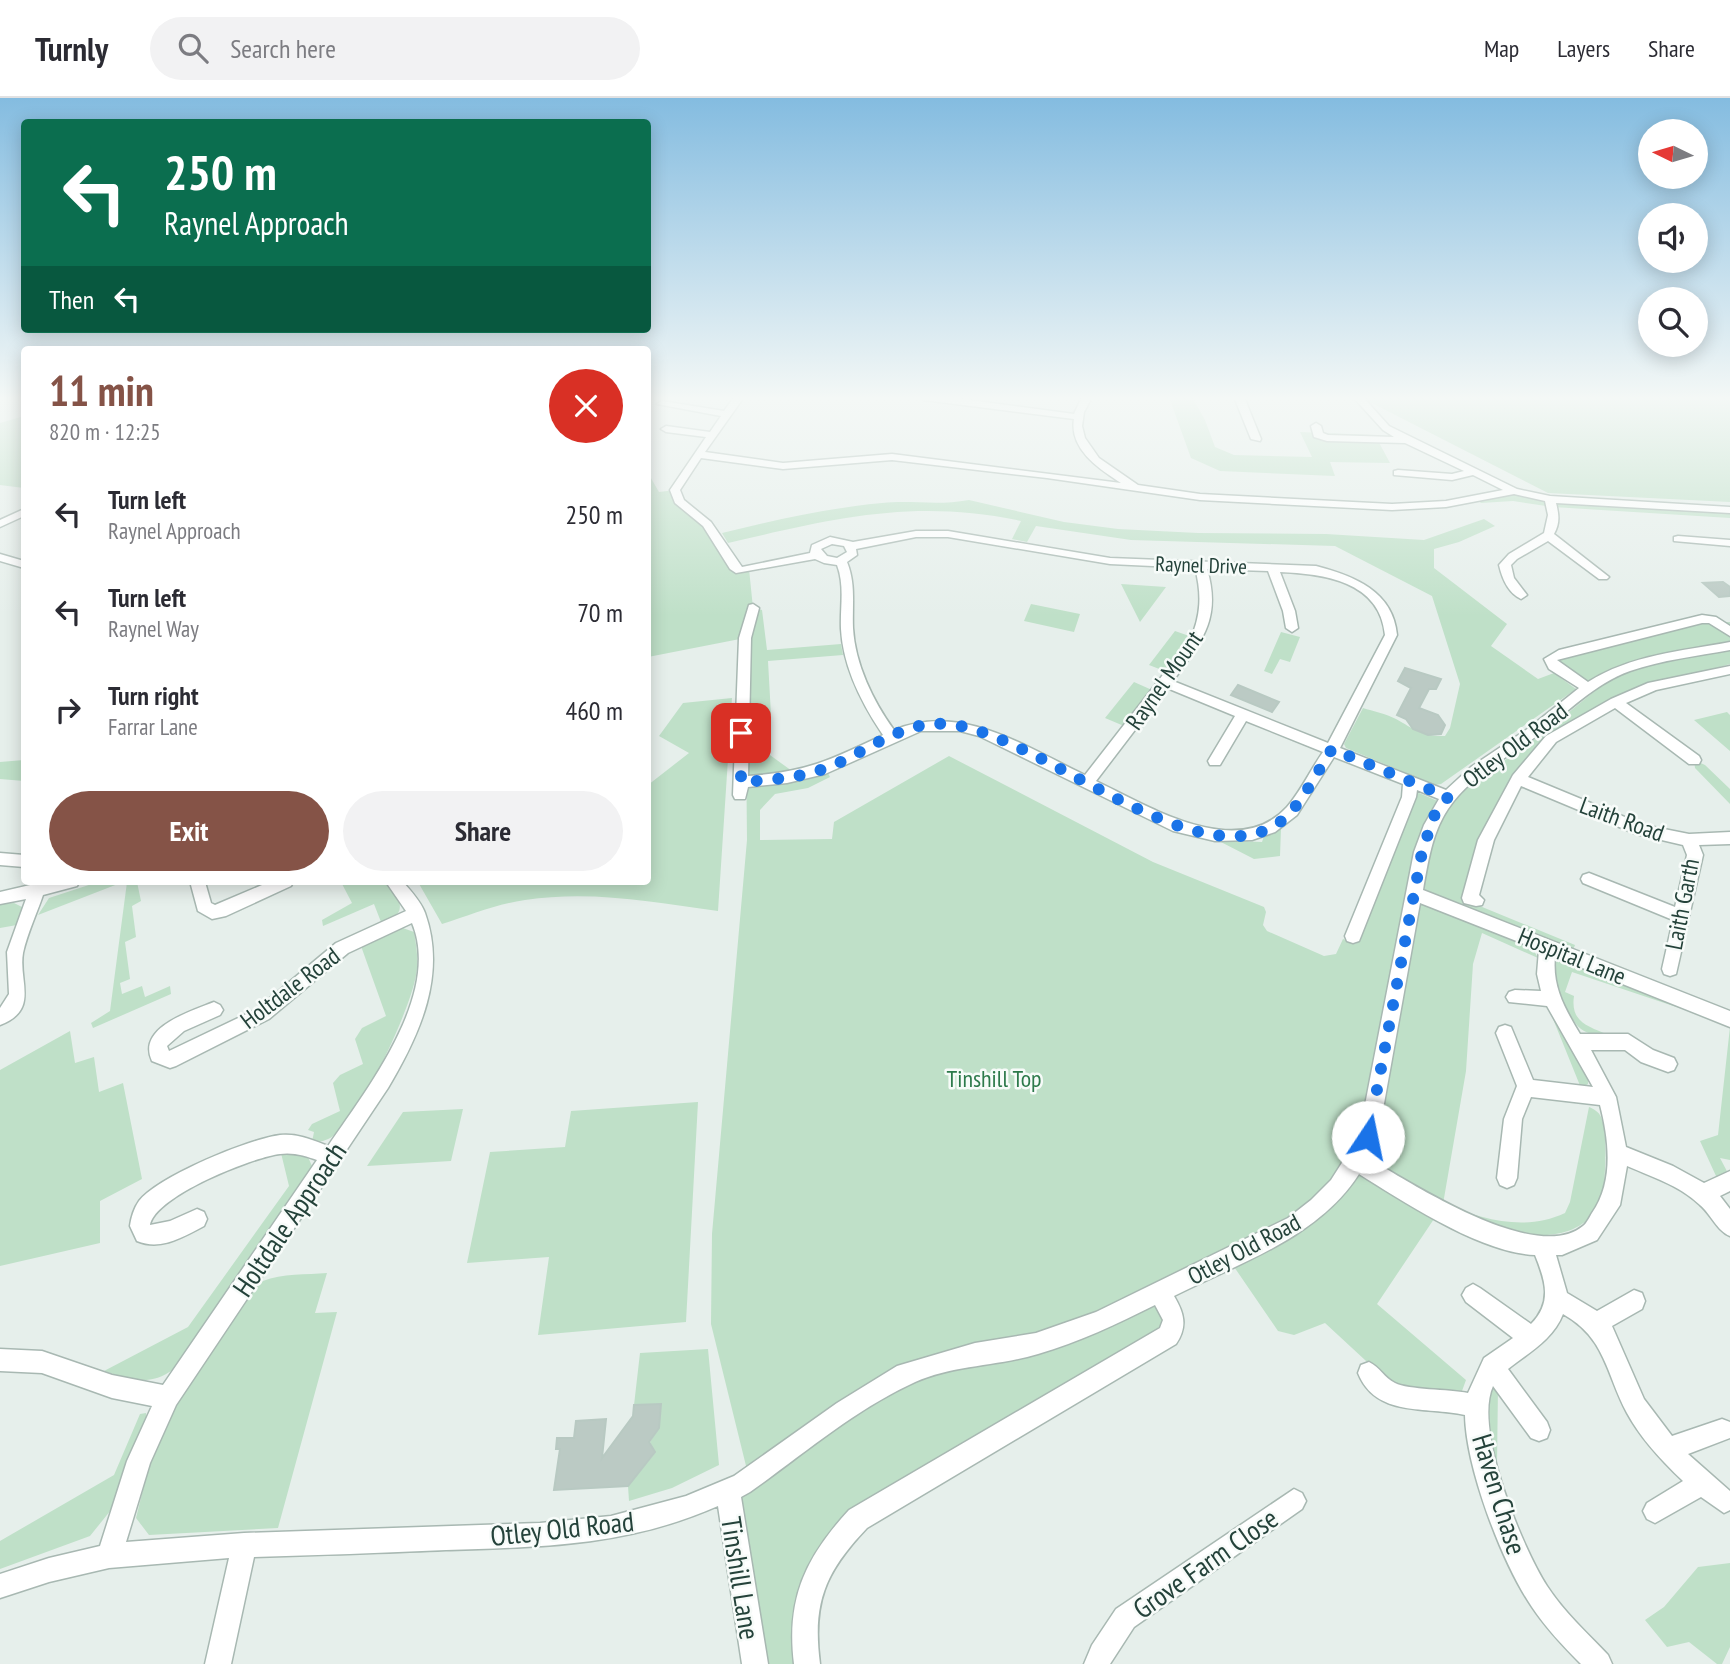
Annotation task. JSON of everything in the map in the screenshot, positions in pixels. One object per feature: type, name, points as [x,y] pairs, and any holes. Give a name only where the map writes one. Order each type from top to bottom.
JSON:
[{"type":"street","name":"Raynel Drive","points":[[688,470],[675,490],[679,501],[707,524],[734,567],[740,571],[816,555],[824,560],[841,561]]},
{"type":"street","points":[[995,470],[1200,497],[1402,508],[1446,504],[1514,491]]},
{"type":"street","points":[[1110,470],[1141,489]]},
{"type":"street","points":[[1470,470],[1514,491],[1550,499],[1730,510]]},
{"type":"street","points":[[1398,473],[1452,477],[1474,472]]},
{"type":"street","points":[[1105,484],[1118,476]]},
{"type":"street","points":[[1521,595],[1508,579],[1505,565],[1511,557],[1549,536],[1554,524],[1550,499]]},
{"type":"street","points":[[0,524],[21,514]]},
{"type":"street","name":"Raynel Drive","points":[[753,608],[745,638],[740,788],[816,771],[890,735],[933,723],[969,727],[1178,827],[1215,835],[1252,834],[1270,828],[1292,811],[1332,749],[1391,635],[1390,617],[1371,593],[1346,579],[1316,570],[1083,558],[948,534],[916,534],[852,546],[843,541],[830,540],[816,547],[816,555]]},
{"type":"street","points":[[1549,536],[1604,577]]},
{"type":"street","points":[[1678,539],[1730,543]]},
{"type":"street","points":[[852,546],[850,556],[841,561],[849,581],[847,624],[850,645],[873,708],[890,735]]},
{"type":"street","points":[[2,560],[21,564]]},
{"type":"street","name":"Raynel Mount","points":[[1087,783],[1196,641],[1204,624],[1208,598],[1200,566]]},
{"type":"street","points":[[1272,567],[1290,611],[1292,628]]},
{"type":"street","points":[[1588,688],[1554,666],[1550,659],[1559,654],[1702,619],[1712,620],[1730,632]]},
{"type":"street","name":"Otley Old Road","points":[[0,1586],[49,1570],[108,1556],[244,1545],[506,1537],[611,1528],[687,1508],[728,1491],[766,1468],[845,1411],[905,1374],[975,1354],[1035,1344],[1100,1321],[1295,1225],[1317,1210],[1357,1162],[1370,1126],[1422,852],[1434,816],[1448,797],[1467,777],[1503,754],[1588,688],[1611,675],[1641,663],[1730,646]]},
{"type":"street","points":[[1703,652],[1729,672]]},
{"type":"street","name":"Otley Old Road","points":[[1476,900],[1470,898],[1486,840],[1518,779],[1551,739],[1616,702],[1654,686],[1729,672]]},
{"type":"street","points":[[1166,683],[1448,797]]},
{"type":"street","points":[[1616,702],[1694,760]]},
{"type":"street","points":[[1215,761],[1243,715]]},
{"type":"street","name":"Laith Road","points":[[1518,779],[1641,830],[1689,840],[1730,838]]},
{"type":"street","points":[[1353,936],[1409,797],[1410,782]]},
{"type":"street","name":"Laith Garth","points":[[1670,969],[1695,855],[1689,840]]},
{"type":"street","points":[[0,859],[21,861]]},
{"type":"street","points":[[1590,879],[1680,916]]},
{"type":"street","points":[[0,898],[60,885]]},
{"type":"street","points":[[199,885],[204,906],[212,912],[233,906],[278,885]]},
{"type":"street","name":"Holtdale Approach","points":[[108,1556],[139,1461],[168,1397],[400,1054],[415,1021],[427,973],[425,939],[417,913],[397,885]]},
{"type":"street","points":[[0,1017],[10,1011],[18,995],[15,952],[36,892]]},
{"type":"street","name":"Hospital Lane","points":[[1413,893],[1730,1019]]},
{"type":"street","name":"Holtdale Road","points":[[214,1010],[167,1032],[159,1042],[158,1055],[170,1060],[252,1020],[281,1001],[342,948],[417,913]]},
{"type":"street","points":[[1357,1162],[1437,1209],[1472,1226],[1542,1247],[1562,1245],[1592,1233],[1603,1222],[1613,1197],[1617,1153],[1613,1122],[1607,1097],[1553,999],[1546,976],[1548,946]]},
{"type":"street","points":[[1515,997],[1553,999]]},
{"type":"street","points":[[1505,1033],[1527,1088]]},
{"type":"street","points":[[1578,1042],[1627,1034],[1647,1056],[1668,1064]]},
{"type":"street","points":[[1527,1088],[1607,1097]]},
{"type":"street","points":[[1507,1178],[1511,1130],[1520,1097],[1527,1088]]},
{"type":"street","points":[[197,1219],[153,1236],[144,1234],[140,1226],[146,1208],[155,1200],[211,1169],[265,1146],[304,1146],[330,1156]]},
{"type":"street","points":[[1617,1153],[1705,1192],[1730,1226]]},
{"type":"street","points":[[1705,1192],[1730,1181]]},
{"type":"street","points":[[1542,1247],[1555,1283],[1557,1299],[1583,1312],[1597,1323],[1615,1352],[1637,1408],[1669,1449],[1724,1501]]},
{"type":"street","name":"Otley Old Road","points":[[807,1664],[803,1643],[804,1616],[810,1589],[818,1567],[841,1536],[858,1519],[1168,1336],[1174,1329],[1174,1322],[1160,1293]]},
{"type":"street","points":[[1473,1295],[1531,1337]]},
{"type":"street","name":"Haven Chase","points":[[1557,1299],[1543,1326],[1492,1366],[1482,1384],[1476,1406],[1487,1469],[1512,1545],[1526,1575],[1539,1597],[1600,1664]]},
{"type":"street","points":[[1597,1323],[1634,1301]]},
{"type":"street","points":[[0,1360],[38,1360],[66,1367],[105,1384],[168,1397]]},
{"type":"street","points":[[1492,1366],[1539,1430]]},
{"type":"street","points":[[1369,1373],[1395,1396],[1449,1400],[1476,1406]]},
{"type":"street","points":[[1669,1449],[1722,1430]]},
{"type":"street","points":[[1655,1511],[1702,1483]]},
{"type":"street","name":"Tinshill Lane","points":[[728,1491],[755,1664]]},
{"type":"street","name":"Grove Farm Close","points":[[1097,1664],[1125,1618],[1294,1501]]},
{"type":"street","points":[[218,1664],[244,1545]]},
{"type":"green space","points":[[0,470],[21,470],[21,488],[0,485]]},
{"type":"green space","points":[[1218,470],[1333,470],[1335,476]]},
{"type":"green space","points":[[1503,470],[1730,470],[1730,502],[1548,493]]},
{"type":"green space","name":"Tinshill Top","points":[[651,478],[659,492],[675,490],[679,501],[694,511],[734,567],[749,569],[753,608],[762,610],[767,650],[841,644],[843,655],[768,661],[771,715],[758,715],[756,745],[792,771],[827,771],[830,777],[808,788],[775,794],[760,810],[760,840],[832,839],[834,822],[949,756],[1153,862],[1264,907],[1266,912],[1263,925],[1267,931],[1324,956],[1336,954],[1343,939],[1356,944],[1413,794],[1419,793],[1449,806],[1465,788],[1541,735],[1596,690],[1557,661],[1701,623],[1730,622],[1730,664],[1653,686],[1551,739],[1518,779],[1486,840],[1470,902],[1575,945],[1573,950],[1470,908],[1470,919],[1532,947],[1538,958],[1482,933],[1473,964],[1466,1071],[1443,1204],[1504,1221],[1535,1222],[1565,1213],[1570,1202],[1589,1107],[1599,1114],[1603,1124],[1605,1173],[1600,1204],[1595,1213],[1578,1227],[1552,1235],[1520,1234],[1504,1230],[1442,1207],[1377,1304],[1466,1380],[1458,1402],[1405,1397],[1325,1323],[1294,1335],[1278,1331],[1228,1258],[1160,1293],[1174,1322],[829,1551],[807,1664],[755,1664],[728,1491],[749,1478],[711,1324],[712,1234],[747,840],[745,638],[651,656]]},
{"type":"green space","points":[[1514,491],[1530,496],[1730,510],[1730,518],[1553,507],[1513,501],[1481,503],[1476,499]]},
{"type":"green space","points":[[969,500],[1064,522],[1118,529],[1198,533],[1326,534],[1424,540],[1484,519],[1495,526],[1459,542],[1434,549],[1434,568],[1507,624],[1491,646],[1538,679],[1554,673],[1576,689],[1441,784],[1435,785],[1346,748],[1344,744],[1363,708],[1392,717],[1419,732],[1431,735],[1445,736],[1450,728],[1460,684],[1432,596],[1335,546],[1131,540],[1036,526],[1027,542],[1012,539],[1021,521],[944,511],[873,514],[838,519],[728,543],[722,533],[862,505]]},
{"type":"green space","points":[[1121,584],[1166,587],[1140,622]]},
{"type":"green space","points":[[1031,604],[1080,614],[1074,632],[1024,621]]},
{"type":"green space","points":[[1175,631],[1192,637],[1167,672],[1149,665]]},
{"type":"green space","points":[[1281,632],[1300,637],[1290,662],[1280,659],[1272,674],[1264,671]]},
{"type":"green space","points":[[1134,682],[1152,690],[1124,726],[1105,718]]},
{"type":"green space","points":[[732,698],[718,911],[622,898],[550,897],[504,904],[442,924],[420,885],[651,885],[651,783],[689,753],[659,736],[683,703]]},
{"type":"green space","points":[[1727,712],[1730,715],[1730,751],[1694,720]]},
{"type":"green space","points":[[21,760],[21,781],[0,779],[0,762]]},
{"type":"green space","points":[[1694,760],[1705,765],[1730,789],[1730,804],[1695,768]]},
{"type":"green space","points":[[1281,828],[1280,856],[1254,859],[1217,840],[1262,842],[1264,836]]},
{"type":"green space","points":[[89,885],[115,885],[38,915],[49,898]]},
{"type":"green space","points":[[127,885],[138,885],[141,901],[132,906],[136,937],[125,942],[130,979],[120,983],[122,994],[142,986],[145,997],[170,986],[171,994],[93,1028],[91,1023],[110,1011]]},
{"type":"green space","points":[[343,885],[387,885],[399,901],[400,910],[393,917],[381,922],[374,904],[323,926],[322,920],[352,903]]},
{"type":"green space","points":[[14,903],[24,908],[17,925],[0,928],[0,904]]},
{"type":"green space","points":[[400,927],[414,932],[417,956],[415,980],[403,1017],[382,1064],[344,1125],[328,1139],[312,1142],[314,1132],[308,1130],[312,1124],[340,1111],[333,1083],[340,1075],[363,1064],[355,1039],[362,1028],[386,1016],[361,946]]},
{"type":"green space","points":[[1560,959],[1730,1025],[1572,972],[1565,992],[1574,996],[1578,1018],[1608,1035],[1587,1032],[1576,1024],[1563,999],[1554,964]]},
{"type":"green space","points":[[1549,1009],[1588,1075],[1588,1084],[1581,1088]]},
{"type":"green space","points":[[1730,1027],[1730,1160],[1720,1158],[1730,1177],[1716,1176],[1700,1141],[1718,1135]]},
{"type":"green space","points":[[70,1031],[75,1063],[94,1057],[99,1092],[123,1083],[142,1179],[100,1201],[100,1243],[0,1266],[0,1070]]},
{"type":"green space","points":[[698,1102],[686,1322],[538,1335],[549,1257],[467,1263],[490,1152],[565,1147],[571,1111]]},
{"type":"green space","points":[[463,1109],[451,1161],[367,1166],[403,1112]]},
{"type":"green space","points":[[296,1152],[308,1157],[312,1166],[308,1177],[174,1369],[148,1380],[131,1379],[104,1371],[188,1327],[289,1186],[281,1153]]},
{"type":"green space","points":[[327,1273],[315,1313],[337,1312],[278,1528],[149,1535],[136,1518],[156,1445],[178,1400],[222,1327],[252,1290],[263,1281],[286,1275]]},
{"type":"green space","points":[[708,1349],[719,1465],[672,1488],[629,1501],[628,1486],[655,1453],[650,1442],[659,1428],[660,1404],[634,1405],[640,1353]]},
{"type":"green space","points":[[1494,1386],[1498,1387],[1497,1464],[1489,1435],[1487,1414],[1487,1405]]},
{"type":"green space","points":[[146,1413],[147,1424],[119,1500],[90,1536],[0,1569],[0,1541],[114,1475],[140,1414]]},
{"type":"green space","points":[[1730,1563],[1730,1647],[1722,1664],[1717,1664],[1689,1642],[1667,1647],[1645,1620],[1664,1607],[1698,1567]]},
{"type":"building","points":[[1723,582],[1730,587],[1730,596],[1719,597],[1703,583]]},
{"type":"building","points":[[1405,668],[1441,679],[1436,689],[1429,689],[1419,708],[1438,715],[1445,725],[1441,734],[1428,735],[1413,729],[1406,719],[1397,715],[1411,688],[1398,681]]},
{"type":"building","points":[[1238,685],[1279,702],[1272,712],[1231,695]]},
{"type":"building","points":[[661,1404],[659,1428],[649,1442],[655,1452],[628,1486],[554,1490],[560,1449],[556,1449],[557,1438],[574,1438],[576,1421],[606,1419],[602,1458],[633,1416],[634,1405]]},
{"type":"route","points":[[741,733],[741,782],[777,779],[816,771],[890,735],[918,725],[933,723],[969,727],[1157,818],[1178,827],[1215,835],[1252,834],[1282,821],[1292,811],[1332,749],[1448,797],[1434,816],[1422,852],[1368,1137]]}]
